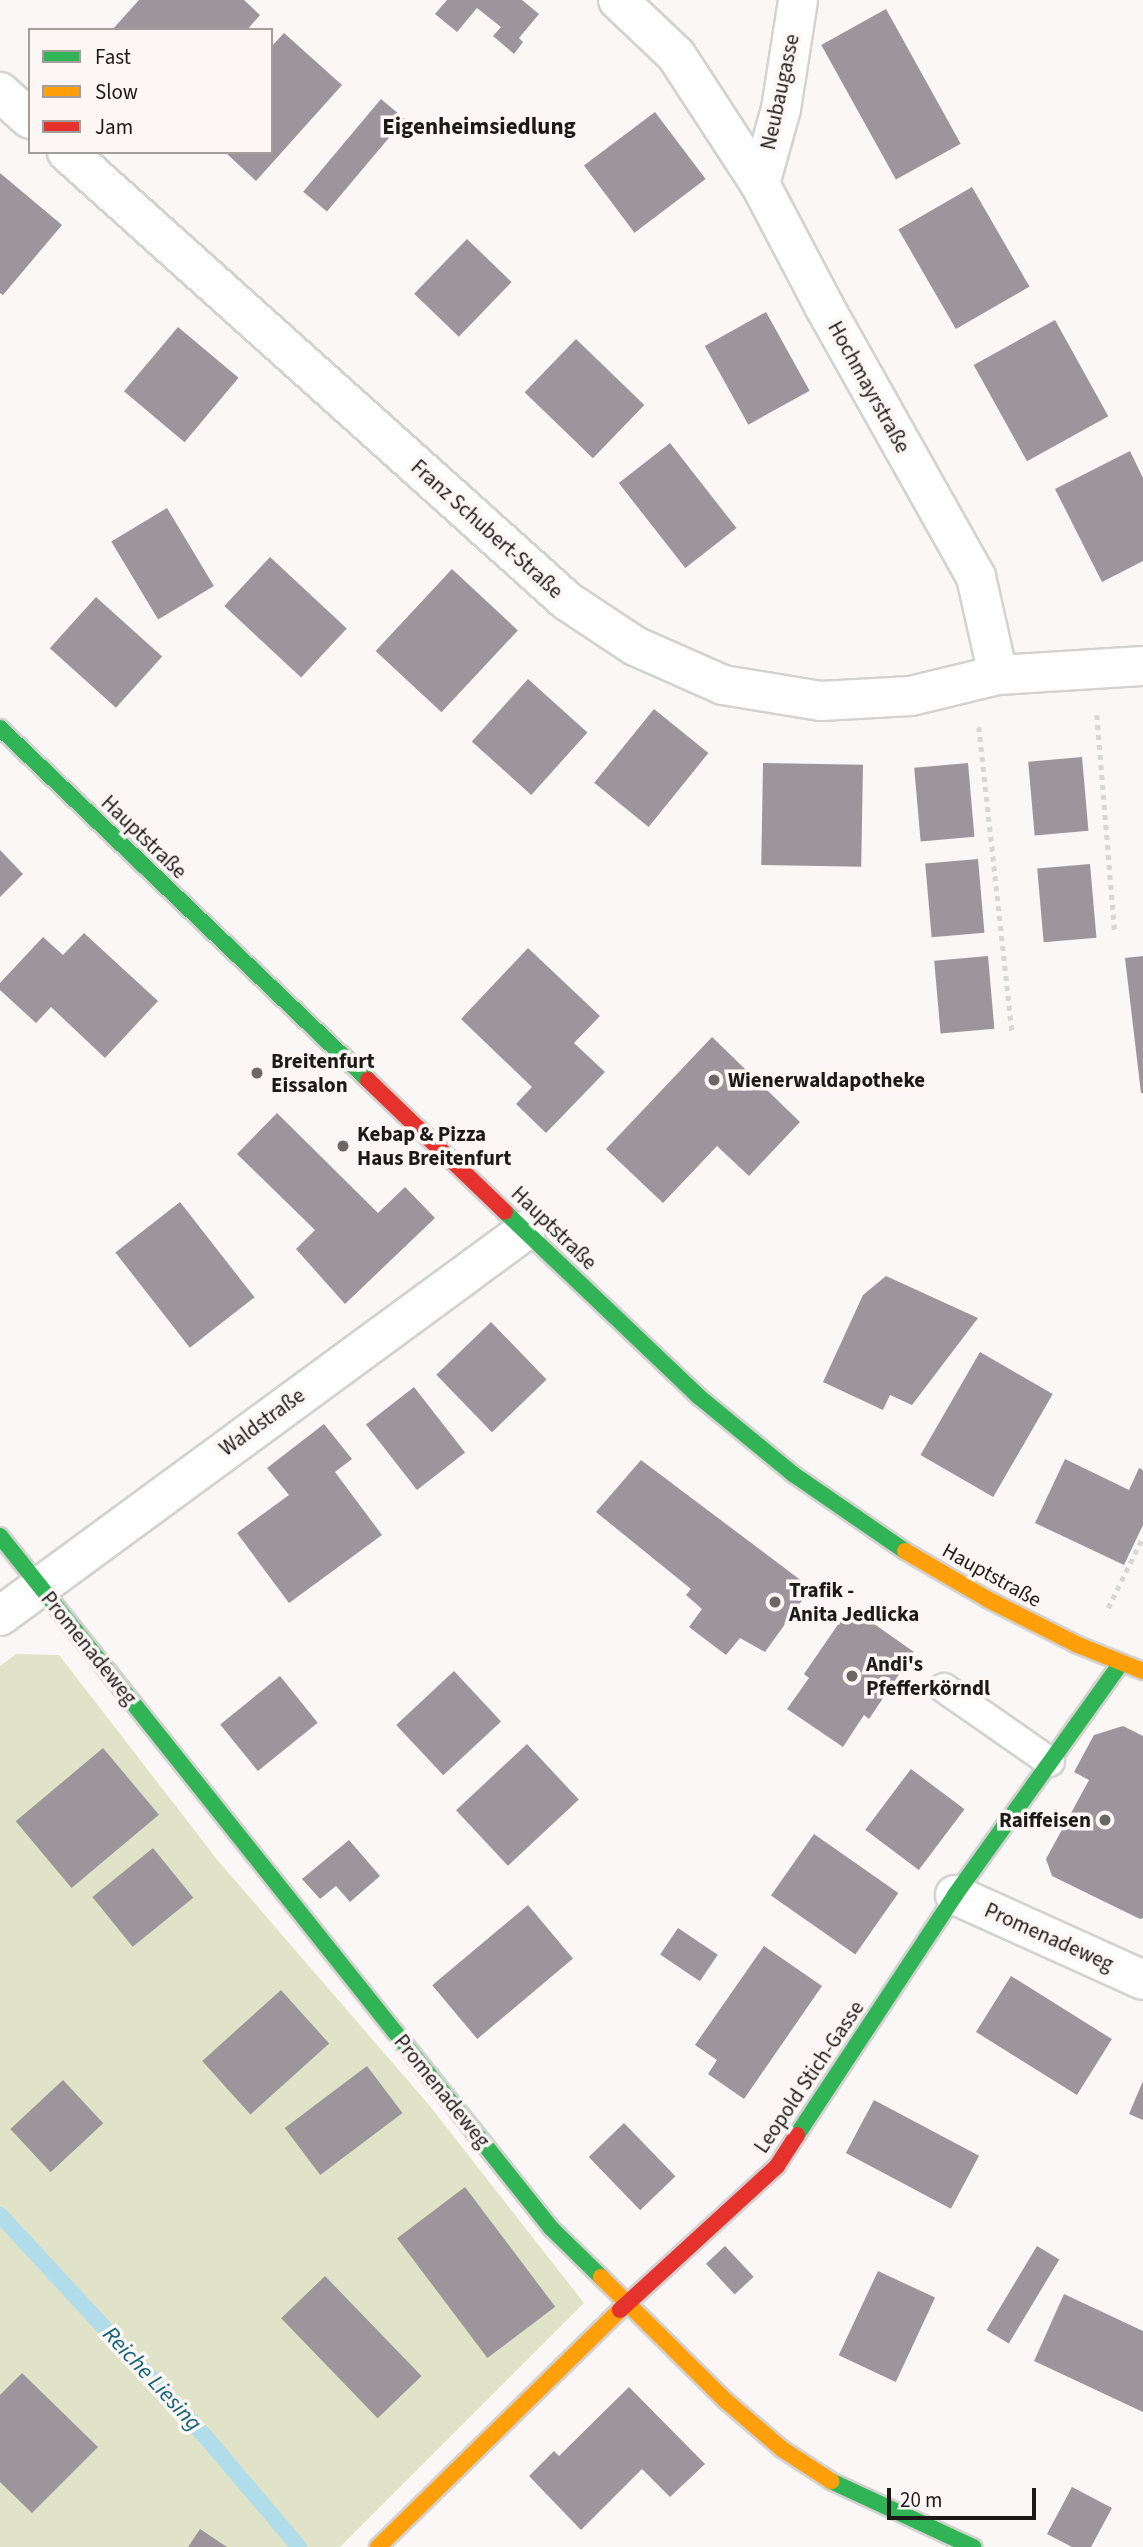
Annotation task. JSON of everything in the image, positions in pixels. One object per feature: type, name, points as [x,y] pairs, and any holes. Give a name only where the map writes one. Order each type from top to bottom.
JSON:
[{"type":"street","name":"Hochmayrstraße","points":[[618,0],[677,55],[760,184],[824,306],[976,577],[986,678]]},
{"type":"street","name":"Neubaugasse","points":[[760,184],[780,108],[798,0]]},
{"type":"street","points":[[0,92],[28,117]]},
{"type":"street","name":"Franz Schubert-Straße","points":[[69,154],[567,601],[635,646],[723,685],[821,701],[911,696],[986,678]]},
{"type":"street","points":[[986,678],[1143,666]]},
{"type":"street","name":"Hauptstraße","points":[[0,727],[698,1396],[793,1474],[882,1537],[987,1599],[1143,1671]]},
{"type":"street","name":"Waldstraße","points":[[0,1616],[526,1230]]},
{"type":"street","name":"Promenadeweg","points":[[0,1536],[551,2228],[726,2402],[782,2449],[836,2485],[973,2547]]},
{"type":"street","name":"Leopold Stich-Gasse","points":[[378,2547],[627,2304],[777,2166],[955,1895],[1121,1662]]},
{"type":"street","name":"Promenadeweg","points":[[955,1895],[1143,1980]]},
{"type":"lane","points":[[944,1688],[1050,1762]]},
{"type":"path","points":[[1094,669],[1115,933]]},
{"type":"path","points":[[986,678],[1012,1031]]},
{"type":"path","points":[[1114,1601],[1143,1537]]},
{"type":"green space","points":[[16,1654],[59,1655],[219,1862],[429,2105],[584,2303],[340,2547],[0,2547],[0,1666]]},
{"type":"building","points":[[139,0],[244,0],[260,15],[249,28],[114,28]]},
{"type":"building","points":[[447,0],[522,0],[539,14],[519,38],[523,42],[514,54],[493,36],[501,27],[477,8],[457,32],[435,14]]},
{"type":"building","points":[[886,9],[961,144],[896,180],[821,45]]},
{"type":"building","points":[[284,33],[342,85],[256,181],[227,154],[273,154],[273,45]]},
{"type":"building","points":[[381,99],[405,119],[327,212],[303,192]]},
{"type":"building","points":[[655,112],[706,179],[634,233],[584,166]]},
{"type":"building","points":[[0,173],[62,225],[3,295],[0,293]]},
{"type":"building","points":[[972,187],[1030,287],[956,329],[898,230]]},
{"type":"building","points":[[467,239],[512,282],[459,337],[414,294]]},
{"type":"building","points":[[766,312],[810,391],[748,425],[705,346]]},
{"type":"building","points":[[1055,320],[1108,416],[1027,461],[974,365]]},
{"type":"building","points":[[178,327],[239,378],[185,442],[124,391]]},
{"type":"building","points":[[576,339],[644,405],[593,458],[525,392]]},
{"type":"building","points":[[670,443],[736,528],[685,568],[619,483]]},
{"type":"building","points":[[1130,451],[1143,478],[1143,561],[1102,582],[1055,489]]},
{"type":"building","points":[[167,508],[214,586],[158,619],[111,541]]},
{"type":"building","points":[[270,557],[347,629],[301,678],[224,606]]},
{"type":"building","points":[[452,569],[518,630],[441,712],[376,651]]},
{"type":"building","points":[[96,597],[162,657],[116,708],[50,648]]},
{"type":"building","points":[[528,679],[587,733],[531,795],[472,741]]},
{"type":"building","points":[[654,709],[708,753],[649,827],[594,783]]},
{"type":"building","points":[[1082,757],[1088,831],[1035,835],[1028,762]]},
{"type":"building","points":[[763,763],[863,765],[861,867],[761,865]]},
{"type":"building","points":[[968,763],[974,837],[921,841],[914,768]]},
{"type":"building","points":[[0,850],[23,874],[0,897]]},
{"type":"building","points":[[978,859],[984,933],[932,937],[925,864]]},
{"type":"building","points":[[1090,864],[1096,938],[1044,942],[1037,869]]},
{"type":"building","points":[[84,933],[158,1001],[105,1058],[51,1007],[36,1023],[0,990],[0,983],[43,937],[63,955]]},
{"type":"building","points":[[528,948],[600,1016],[574,1043],[605,1072],[546,1133],[516,1104],[532,1087],[461,1019]]},
{"type":"building","points":[[988,956],[994,1029],[941,1033],[934,961]]},
{"type":"building","points":[[1143,956],[1143,1093],[1141,1093],[1125,958]]},
{"type":"building","name":"Wienerwaldapotheke","points":[[712,1037],[800,1122],[749,1176],[717,1146],[663,1203],[606,1149]]},
{"type":"building","points":[[277,1113],[378,1213],[405,1187],[435,1218],[345,1304],[296,1249],[315,1230],[237,1154]]},
{"type":"building","points":[[180,1202],[254,1297],[190,1348],[115,1252]]},
{"type":"building","points":[[886,1276],[978,1318],[912,1405],[890,1395],[883,1410],[823,1382],[863,1295]]},
{"type":"building","points":[[491,1322],[547,1380],[492,1432],[436,1375]]},
{"type":"building","points":[[980,1352],[1053,1394],[993,1497],[920,1455]]},
{"type":"building","points":[[414,1387],[465,1452],[417,1490],[366,1425]]},
{"type":"building","points":[[324,1424],[352,1459],[335,1472],[382,1535],[289,1603],[237,1533],[289,1495],[267,1468]]},
{"type":"building","points":[[1065,1459],[1129,1490],[1139,1468],[1143,1470],[1143,1525],[1124,1565],[1035,1523]]},
{"type":"building","points":[[641,1460],[811,1588],[765,1652],[740,1638],[726,1655],[689,1627],[702,1609],[686,1595],[691,1589],[596,1512]]},
{"type":"building","name":"Andi's Pfefferkörndl","points":[[850,1607],[914,1652],[869,1719],[864,1715],[843,1747],[787,1709],[809,1678],[804,1674]]},
{"type":"building","points":[[454,1671],[501,1721],[443,1775],[396,1725]]},
{"type":"building","points":[[280,1676],[318,1723],[258,1771],[220,1724]]},
{"type":"building","name":"Raiffeisen","points":[[1123,1726],[1143,1736],[1143,1918],[1140,1919],[1052,1876],[1046,1859],[1089,1780],[1074,1772],[1094,1735]]},
{"type":"building","points":[[527,1744],[579,1800],[508,1866],[456,1810]]},
{"type":"building","points":[[103,1748],[159,1815],[72,1888],[16,1821]]},
{"type":"building","points":[[911,1769],[965,1809],[919,1870],[865,1830]]},
{"type":"building","points":[[814,1834],[898,1893],[855,1955],[771,1895]]},
{"type":"building","points":[[349,1840],[380,1876],[350,1902],[336,1886],[320,1899],[302,1879]]},
{"type":"building","points":[[153,1848],[193,1898],[133,1947],[92,1897]]},
{"type":"building","points":[[528,1905],[573,1959],[477,2039],[432,1985]]},
{"type":"building","points":[[678,1928],[718,1955],[700,1981],[660,1955]]},
{"type":"building","points":[[764,1946],[822,1986],[744,2099],[708,2074],[717,2060],[695,2045]]},
{"type":"building","points":[[1011,1976],[1112,2039],[1077,2095],[976,2032]]},
{"type":"building","points":[[281,1990],[329,2044],[250,2114],[202,2061]]},
{"type":"building","points":[[367,2066],[403,2113],[320,2175],[285,2128]]},
{"type":"building","points":[[63,2080],[103,2123],[51,2172],[10,2129]]},
{"type":"building","points":[[1143,2081],[1143,2120],[1129,2114]]},
{"type":"building","points":[[874,2100],[979,2156],[951,2209],[846,2153]]},
{"type":"building","points":[[624,2123],[675,2176],[640,2210],[589,2157]]},
{"type":"building","points":[[465,2187],[555,2307],[487,2358],[397,2238]]},
{"type":"building","points":[[725,2246],[754,2277],[735,2294],[706,2264]]},
{"type":"building","points":[[1037,2246],[1059,2259],[1009,2343],[987,2330]]},
{"type":"building","points":[[878,2271],[935,2298],[896,2382],[839,2355]]},
{"type":"building","points":[[325,2276],[422,2376],[378,2418],[281,2318]]},
{"type":"building","points":[[1064,2294],[1143,2331],[1143,2412],[1034,2361]]},
{"type":"building","points":[[22,2373],[98,2447],[32,2513],[0,2482],[0,2395]]},
{"type":"building","points":[[629,2387],[705,2464],[670,2497],[642,2469],[581,2530],[529,2476],[554,2451],[559,2456]]},
{"type":"building","points":[[1072,2487],[1112,2508],[1091,2547],[1072,2547],[1047,2534]]},
{"type":"building","points":[[200,2529],[227,2547],[188,2547]]},
{"type":"waterway","name":"Reiche Liesing","points":[[0,2215],[204,2435],[299,2547]]},
{"type":"traffic: fast","points":[[0,728],[368,1080]]},
{"type":"traffic: fast","points":[[505,1212],[698,1396],[793,1474],[905,1551]]},
{"type":"traffic: fast","points":[[0,1536],[551,2228],[601,2277]]},
{"type":"traffic: fast","points":[[797,2135],[955,1895],[1121,1663]]},
{"type":"traffic: fast","points":[[831,2481],[973,2547]]},
{"type":"traffic: slow","points":[[905,1551],[987,1599],[1078,1645],[1143,1671]]},
{"type":"traffic: slow","points":[[601,2277],[726,2401],[782,2449],[831,2481]]},
{"type":"traffic: slow","points":[[378,2547],[620,2310]]},
{"type":"traffic: jam","points":[[368,1080],[505,1212]]},
{"type":"traffic: jam","points":[[620,2310],[777,2166],[797,2135]]},
{"type":"place","name":"Breitenfurt Eissalon","points":[[257,1073]]},
{"type":"place","name":"Wienerwaldapotheke","points":[[714,1080]]},
{"type":"place","name":"Kebap & Pizza Haus Breitenfurt","points":[[343,1146]]},
{"type":"place","name":"Trafik - Anita Jedlicka","points":[[775,1602]]},
{"type":"place","name":"Andi's Pfefferkörndl","points":[[852,1676]]},
{"type":"place","name":"Raiffeisen","points":[[1105,1820]]},
{"type":"district","name":"Eigenheimsiedlung","points":[[479,127]]}]
